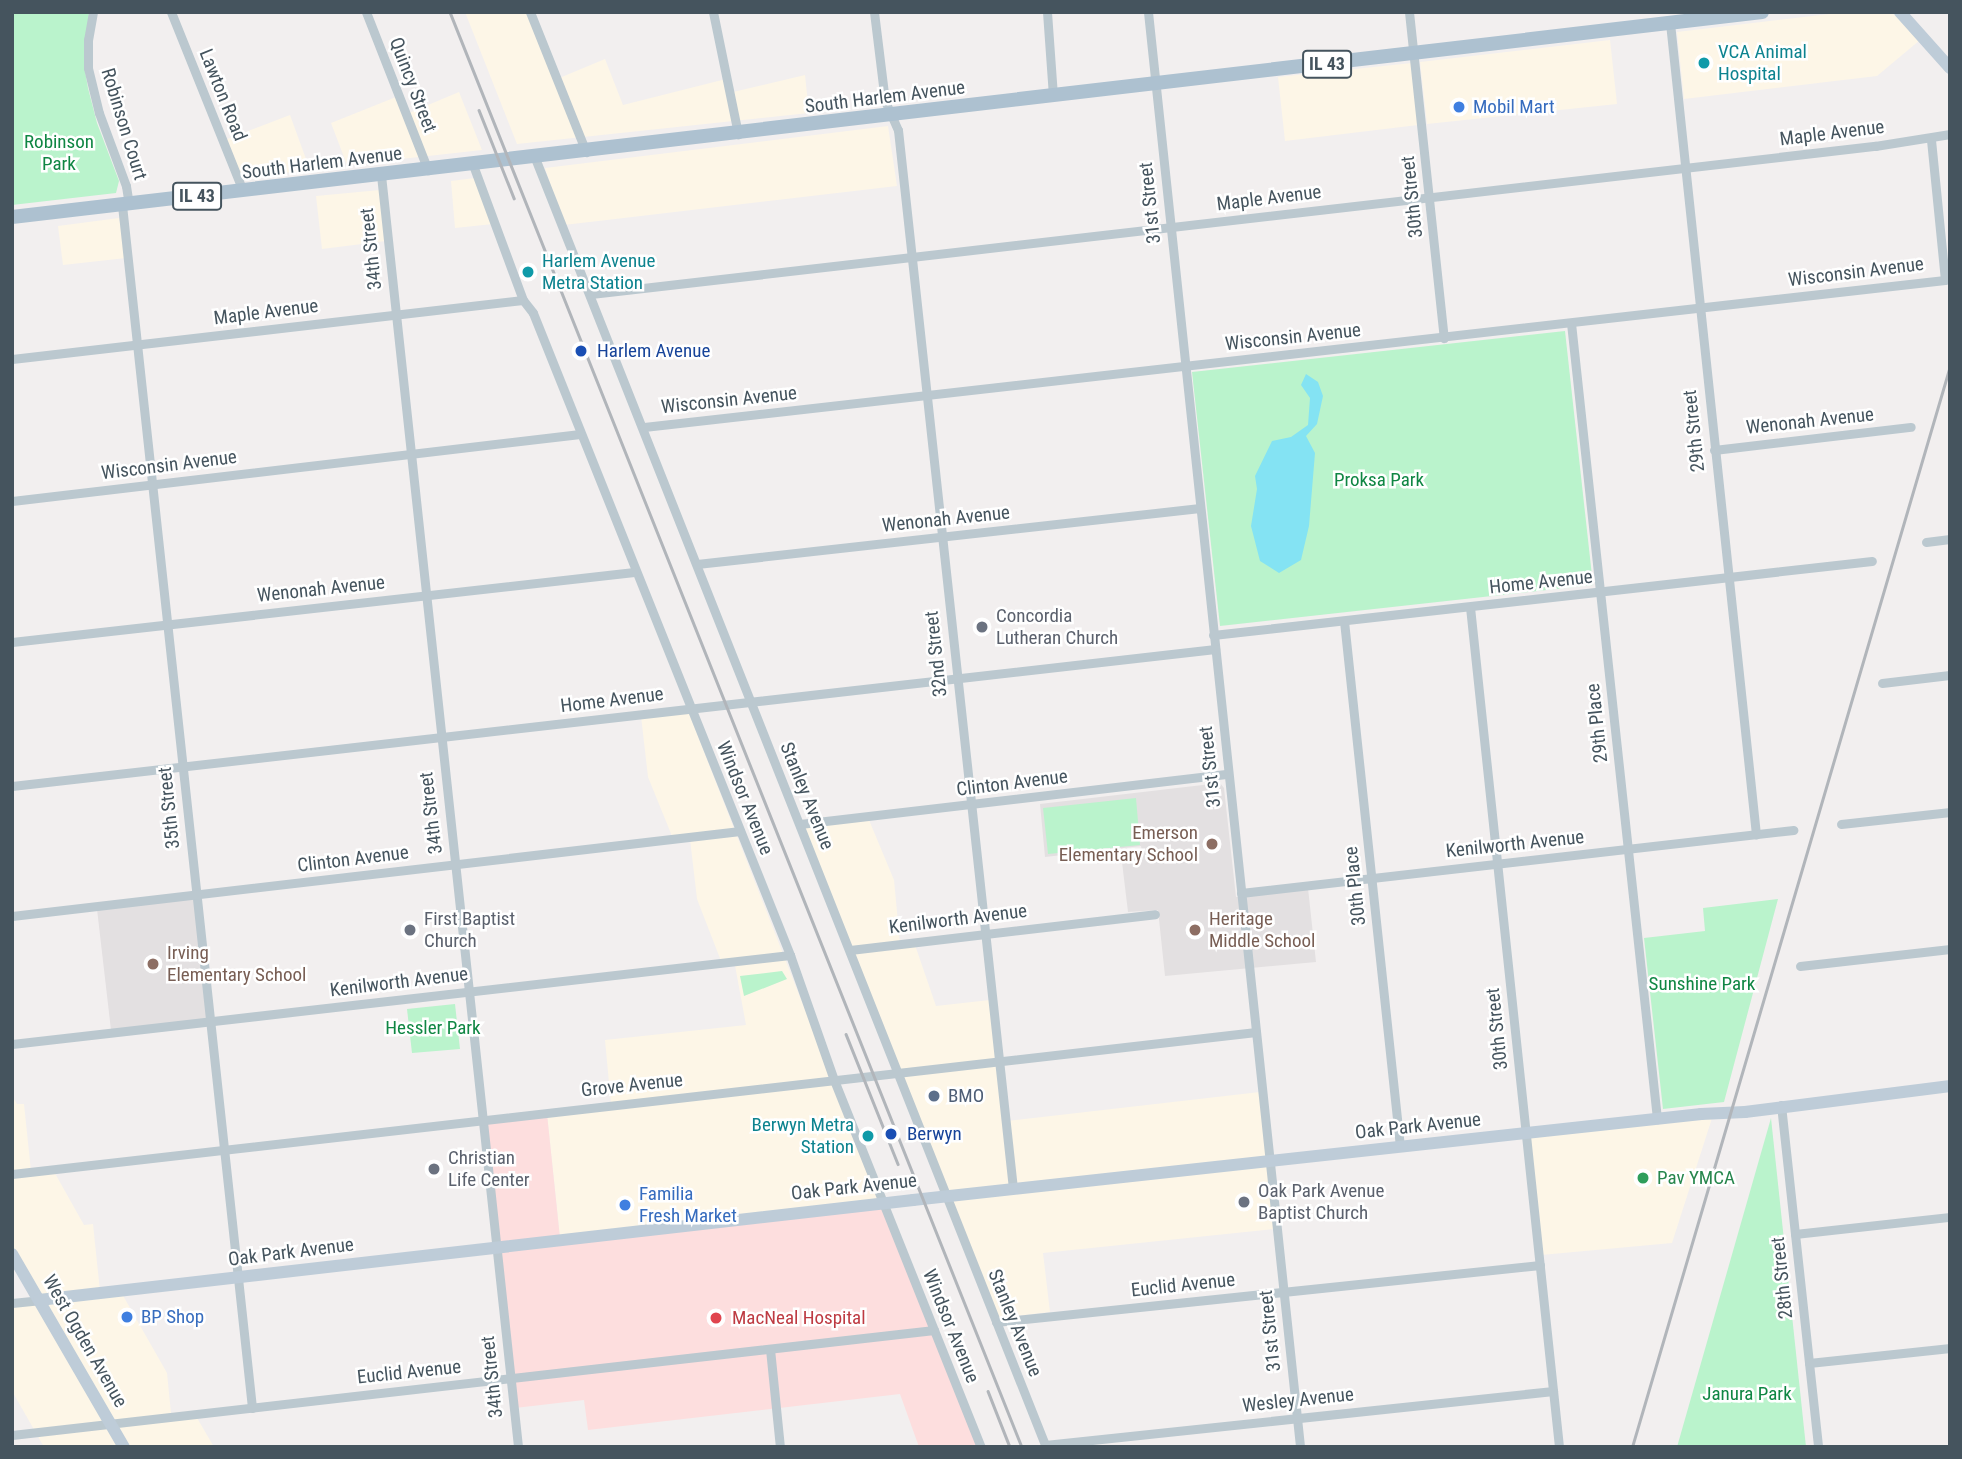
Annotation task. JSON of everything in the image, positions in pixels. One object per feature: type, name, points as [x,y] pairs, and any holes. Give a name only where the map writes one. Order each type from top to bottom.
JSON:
[{"type":"main road","name":"South Harlem Avenue","points":[[12,218],[1762,12]]},
{"type":"street","name":"Robinson Court","points":[[93,12],[88,40],[88,68],[99,113],[126,186],[125,204]]},
{"type":"street","name":"Lawton Road","points":[[171,12],[243,191]]},
{"type":"street","name":"Quincy Street","points":[[366,12],[428,170]]},
{"type":"street","points":[[530,12],[586,152]]},
{"type":"street","points":[[713,12],[738,134]]},
{"type":"street","name":"32nd Street","points":[[874,12],[885,102],[898,130],[1013,1189]]},
{"type":"street","points":[[1047,12],[1053,96]]},
{"type":"street","name":"31st Street","points":[[1148,12],[1300,1447]]},
{"type":"street","name":"30th Street","points":[[1409,12],[1444,338]]},
{"type":"street","points":[[1900,12],[1950,68]]},
{"type":"street","name":"29th Street","points":[[1670,23],[1755,834]]},
{"type":"street","name":"Maple Avenue","points":[[591,294],[1931,139],[1950,134]]},
{"type":"street","name":"Wisconsin Avenue","points":[[644,427],[1945,280],[1931,139]]},
{"type":"street","name":"Stanley Avenue","points":[[535,158],[644,427],[1046,1446]]},
{"type":"street","name":"Windsor Avenue","points":[[473,165],[523,300],[533,313],[634,572],[790,955],[834,1080],[981,1447]]},
{"type":"street","name":"34th Street","points":[[381,175],[517,1447]]},
{"type":"street","name":"35th Street","points":[[125,204],[137,345],[252,1408]]},
{"type":"street","name":"Maple Avenue","points":[[12,359],[523,300]]},
{"type":"street","name":"29th Place","points":[[1571,323],[1657,1119]]},
{"type":"street","name":"Wenonah Avenue","points":[[1714,450],[1911,427]]},
{"type":"street","name":"Wisconsin Avenue","points":[[12,501],[579,434]]},
{"type":"street","name":"Wenonah Avenue","points":[[697,564],[1200,508]]},
{"type":"street","points":[[1926,542],[1950,539]]},
{"type":"street","name":"Home Avenue","points":[[1213,635],[1872,561]]},
{"type":"street","name":"Wenonah Avenue","points":[[12,642],[634,572]]},
{"type":"street","name":"30th Street","points":[[1470,607],[1559,1447]]},
{"type":"street","name":"30th Place","points":[[1344,621],[1400,1147]]},
{"type":"street","name":"Home Avenue","points":[[12,786],[1215,649]]},
{"type":"street","points":[[1882,684],[1950,676]]},
{"type":"street","name":"Clinton Avenue","points":[[800,824],[1228,774]]},
{"type":"street","points":[[1841,824],[1950,812]]},
{"type":"street","name":"Kenilworth Avenue","points":[[1241,893],[1793,830]]},
{"type":"street","name":"Clinton Avenue","points":[[12,916],[740,831]]},
{"type":"street","name":"Kenilworth Avenue","points":[[850,950],[1155,914]]},
{"type":"street","points":[[1800,966],[1950,949]]},
{"type":"street","name":"Kenilworth Avenue","points":[[12,1044],[790,955]]},
{"type":"street","name":"Grove Avenue","points":[[12,1174],[1256,1032]]},
{"type":"street","name":"Oak Park Avenue","points":[[12,1303],[883,1203],[1701,1114],[1719,1107],[1745,1104],[1765,1107],[1950,1086]]},
{"type":"street","name":"28th Street","points":[[1781,1105],[1818,1447]]},
{"type":"street","points":[[1795,1234],[1950,1217]]},
{"type":"street","name":"West Ogden Avenue","points":[[12,1254],[124,1447]]},
{"type":"street","name":"Euclid Avenue","points":[[996,1322],[1540,1265]]},
{"type":"street","name":"Euclid Avenue","points":[[12,1435],[934,1330]]},
{"type":"street","points":[[1809,1363],[1950,1348]]},
{"type":"street","points":[[770,1349],[780,1447]]},
{"type":"street","name":"Wesley Avenue","points":[[1046,1446],[1553,1391]]},
{"type":"shaded area","points":[[465,12],[531,12],[557,79],[605,59],[623,105],[730,78],[733,92],[805,75],[809,113],[517,144]]},
{"type":"shaded area","points":[[1846,12],[1891,12],[1920,40],[1877,76],[1684,99],[1677,32]]},
{"type":"shaded area","points":[[1610,40],[1617,104],[1427,124],[1420,62]]},
{"type":"shaded area","points":[[1412,63],[1418,125],[1285,141],[1278,77]]},
{"type":"shaded area","points":[[459,92],[482,150],[347,165],[331,123],[401,95],[409,113]]},
{"type":"shaded area","points":[[290,115],[310,170],[237,178],[222,141]]},
{"type":"shaded area","points":[[888,126],[897,186],[564,225],[545,168]]},
{"type":"shaded area","points":[[475,178],[493,224],[455,228],[451,181]]},
{"type":"shaded area","points":[[380,190],[386,241],[322,249],[316,196]]},
{"type":"shaded area","points":[[119,218],[126,258],[63,265],[58,226]]},
{"type":"shaded area","points":[[688,711],[832,1079],[611,1104],[605,1040],[746,1025],[734,960],[721,961],[697,899],[690,839],[674,841],[648,777],[641,716]]},
{"type":"shaded area","points":[[1220,783],[1224,788],[1236,897],[1308,888],[1316,962],[1165,976],[1158,910],[1128,912],[1121,854],[1142,852],[1141,846],[1045,857],[1040,804]]},
{"type":"shaded area","points":[[869,820],[894,880],[900,944],[851,947],[804,828]]},
{"type":"shaded area","name":"Irving Elementary School","points":[[195,898],[208,1019],[111,1030],[97,909]]},
{"type":"shaded area","points":[[915,945],[936,1006],[990,1000],[997,1061],[899,1072],[852,952]]},
{"type":"shaded area","points":[[997,1063],[1011,1188],[947,1195],[900,1074]]},
{"type":"shaded area","points":[[833,1082],[880,1202],[560,1238],[547,1114]]},
{"type":"shaded area","points":[[1260,1092],[1275,1229],[1043,1253],[1050,1312],[998,1318],[947,1198],[1011,1191],[1007,1121]]},
{"type":"shaded area","points":[[12,1096],[17,1104],[24,1104],[31,1171],[52,1168],[84,1225],[93,1224],[100,1291],[40,1298],[12,1252]]},
{"type":"shaded area","name":"MacNeal Hospital","points":[[547,1114],[560,1238],[882,1206],[979,1447],[919,1447],[900,1394],[588,1430],[584,1400],[515,1408],[484,1122]]},
{"type":"shaded area","points":[[1713,1115],[1672,1243],[1541,1255],[1528,1135]]},
{"type":"shaded area","points":[[121,1292],[167,1373],[171,1413],[193,1411],[214,1447],[126,1447],[42,1301]]},
{"type":"shaded area","points":[[38,1301],[122,1447],[44,1447],[12,1391],[12,1304]]},
{"type":"green space","name":"Robinson Park","points":[[12,12],[89,12],[85,71],[97,123],[119,181],[116,193],[12,205]]},
{"type":"green space","name":"Proksa Park","points":[[1565,331],[1593,585],[1220,626],[1192,372]]},
{"type":"green space","points":[[1136,798],[1140,845],[1048,854],[1043,808]]},
{"type":"green space","name":"Sunshine Park","points":[[1778,899],[1724,1102],[1663,1109],[1644,938],[1705,931],[1703,908]]},
{"type":"green space","points":[[782,971],[787,979],[744,996],[740,976]]},
{"type":"green space","name":"Hessler Park","points":[[455,1004],[460,1049],[412,1053],[407,1009]]},
{"type":"green space","name":"Janura Park","points":[[1771,1118],[1806,1447],[1677,1447]]},
{"type":"water","points":[[1306,374],[1318,382],[1323,396],[1317,424],[1306,436],[1315,453],[1309,526],[1301,560],[1279,573],[1260,561],[1251,526],[1257,489],[1255,476],[1272,441],[1291,437],[1308,425],[1310,398],[1301,385]]},
{"type":"railway","points":[[450,12],[1022,1447]]},
{"type":"railway","points":[[479,110],[514,198]]},
{"type":"railway","points":[[1632,1447],[1950,366]]},
{"type":"railway","points":[[846,1034],[898,1164]]},
{"type":"railway","points":[[988,1391],[1010,1447]]},
{"type":"place","name":"VCA Animal Hospital","points":[[1704,63]]},
{"type":"place","name":"Mobil Mart","points":[[1459,107]]},
{"type":"place","name":"Harlem Avenue Metra Station","points":[[528,272]]},
{"type":"place","name":"Harlem Avenue","points":[[581,351]]},
{"type":"place","name":"Concordia Lutheran Church","points":[[982,627]]},
{"type":"place","name":"Emerson Elementary School","points":[[1212,844]]},
{"type":"place","name":"First Baptist Church","points":[[410,930]]},
{"type":"place","name":"Heritage Middle School","points":[[1195,930]]},
{"type":"place","name":"Irving Elementary School","points":[[153,964]]},
{"type":"place","name":"BMO","points":[[934,1096]]},
{"type":"place","name":"Berwyn","points":[[891,1134]]},
{"type":"place","name":"Berwyn Metra Station","points":[[868,1136]]},
{"type":"place","name":"Christian Life Center","points":[[434,1169]]},
{"type":"place","name":"Pav YMCA","points":[[1643,1178]]},
{"type":"place","name":"Oak Park Avenue Baptist Church","points":[[1244,1202]]},
{"type":"place","name":"Familia Fresh Market","points":[[625,1205]]},
{"type":"place","name":"BP Shop","points":[[127,1317]]},
{"type":"place","name":"MacNeal Hospital","points":[[716,1318]]}]
